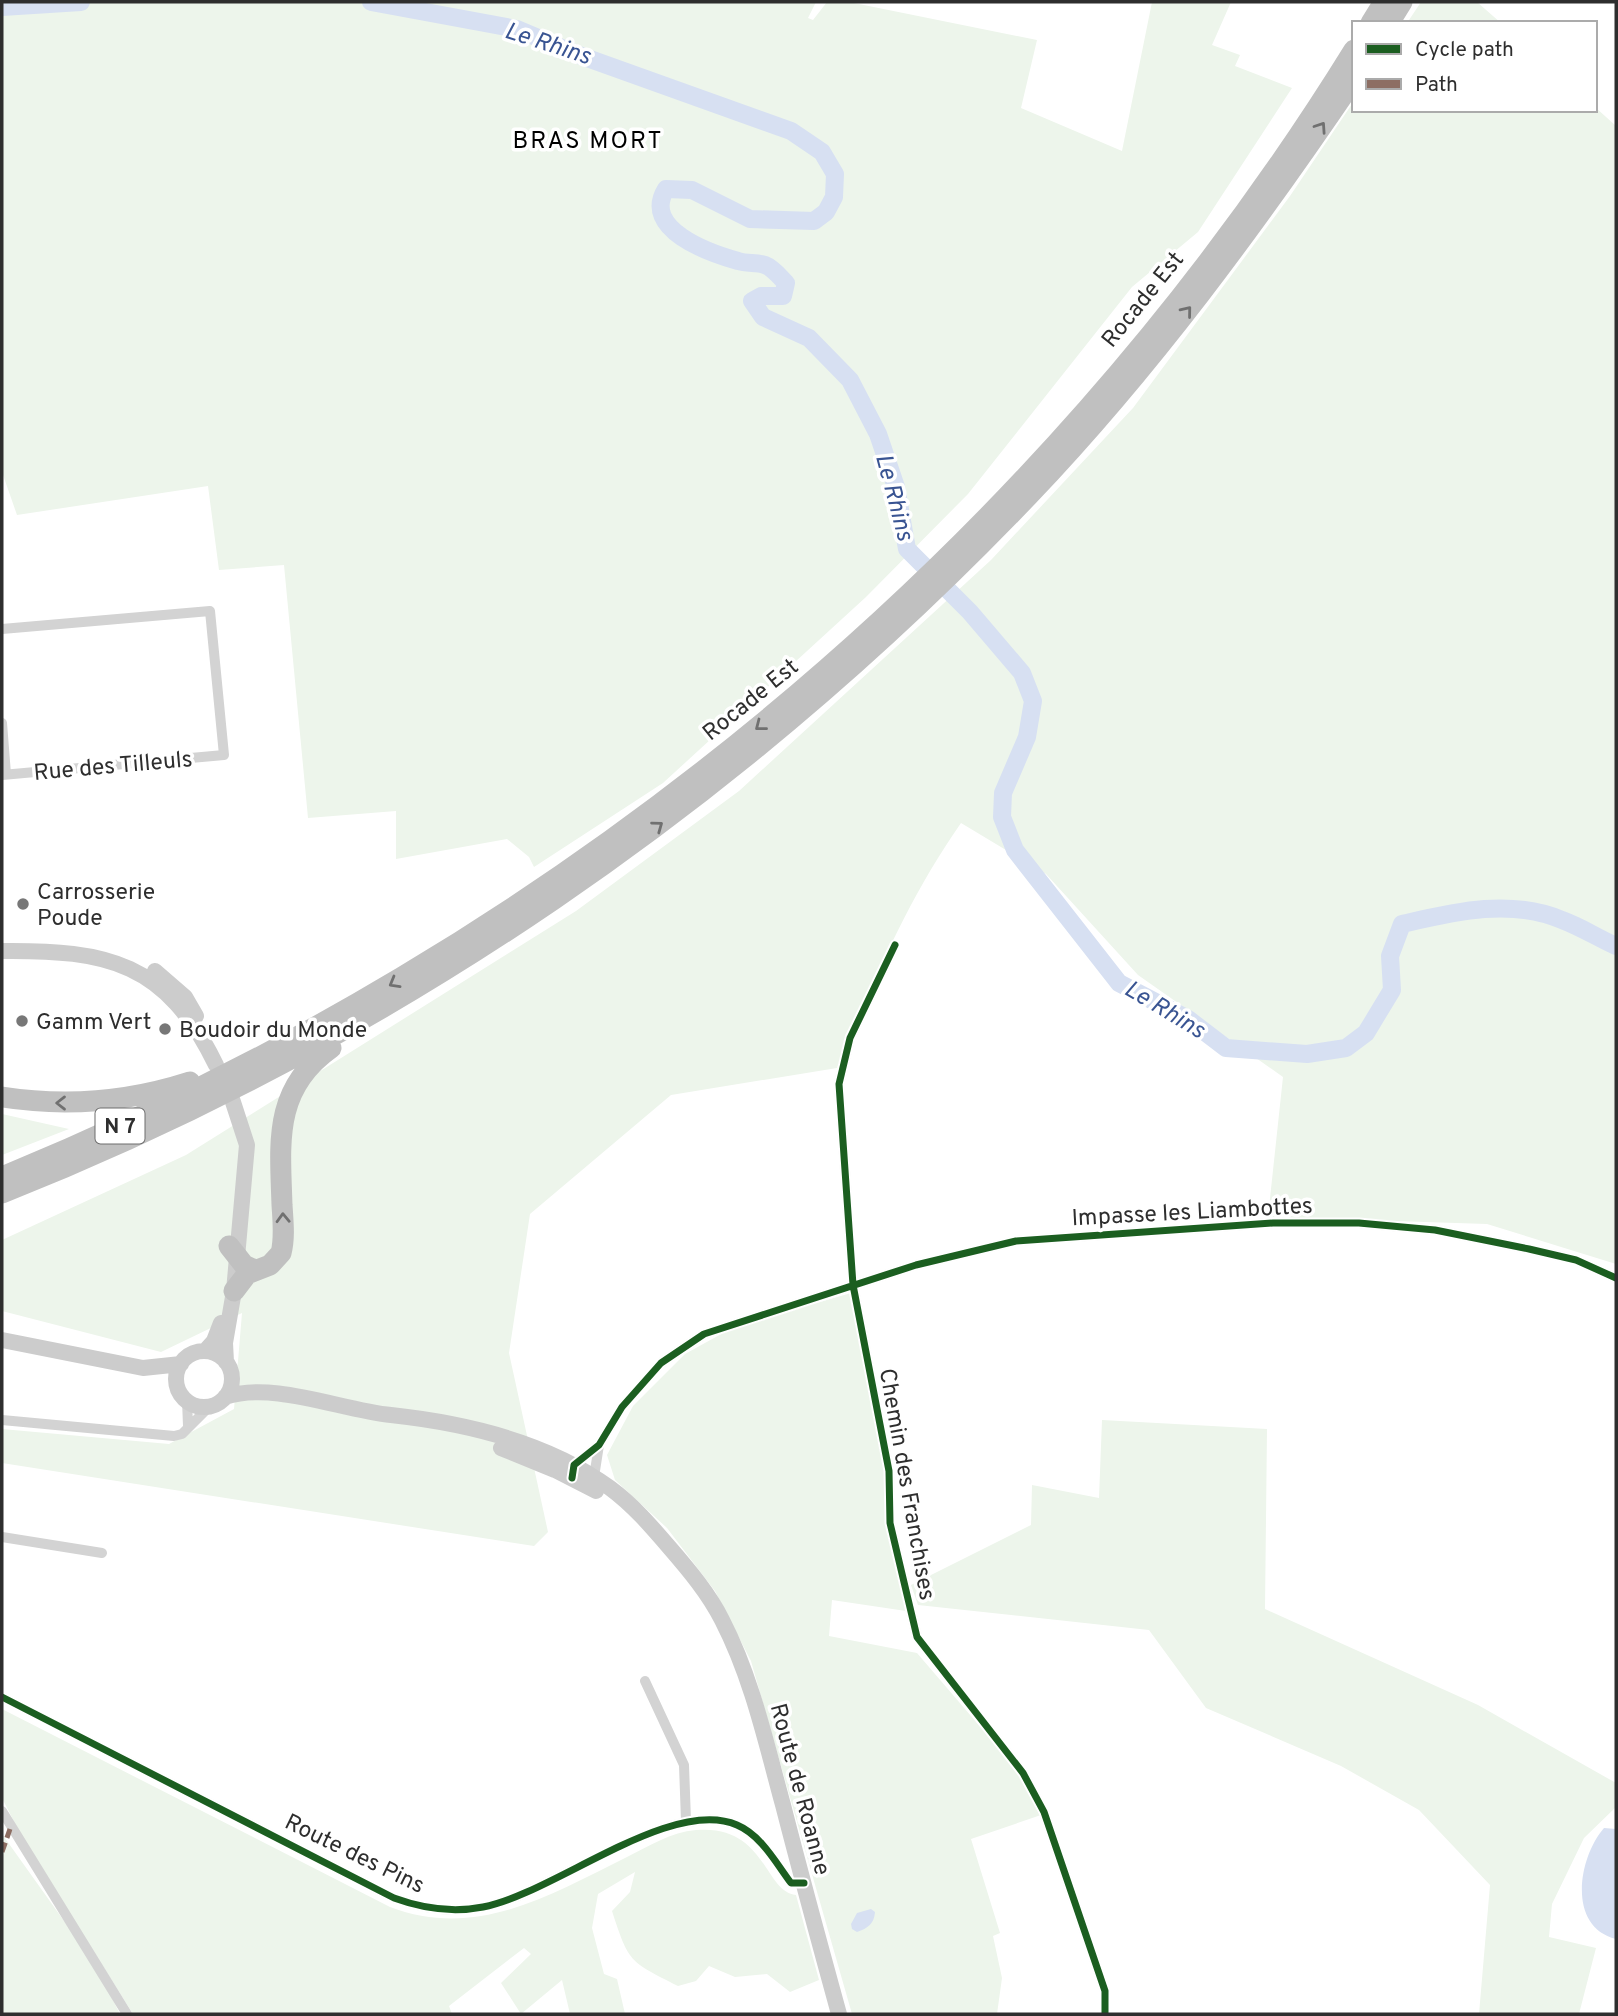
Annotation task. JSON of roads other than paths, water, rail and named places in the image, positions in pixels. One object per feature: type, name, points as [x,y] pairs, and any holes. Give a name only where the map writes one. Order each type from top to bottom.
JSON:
[{"type":"highway","points":[[1372,21],[1384,2]]},
{"type":"highway","points":[[1390,21],[1402,2]]},
{"type":"highway","name":"Rocade Est","points":[[2,1193],[125,1141],[248,1082],[406,994],[553,901],[710,788],[831,687],[957,556],[1134,353],[1348,74]]},
{"type":"highway","name":"Rocade Est","points":[[2,1177],[117,1128],[429,962],[556,881],[791,701],[909,604]]},
{"type":"highway","points":[[234,1291],[240,1258],[276,1260],[283,1245],[282,1127],[286,1106],[295,1083],[328,1050],[396,1010],[406,994]]},
{"type":"highway","points":[[2,1097],[50,1103],[103,1101],[152,1093],[226,1068]]},
{"type":"main road","points":[[2,951],[99,950],[125,954],[162,976],[185,997],[200,1025],[206,1045],[226,1068]]},
{"type":"main road","points":[[205,1352],[220,1330],[240,1258],[240,1122],[232,1099]]},
{"type":"main road","points":[[225,1397],[231,1386],[225,1343],[234,1291]]},
{"type":"main road","points":[[2,1339],[143,1368],[181,1364],[191,1355],[213,1353],[262,1392]]},
{"type":"main road","points":[[181,1364],[182,1394]]},
{"type":"main road","points":[[143,1368],[198,1406],[210,1406],[225,1397],[262,1392]]},
{"type":"main road","name":"Route de Roanne","points":[[262,1392],[494,1436],[533,1447],[635,1509],[699,1583],[721,1618],[749,1687],[839,2014]]},
{"type":"street","name":"Rue des Tilleuls","points":[[2,629],[210,611],[224,755],[4,774]]},
{"type":"street","points":[[2,723],[4,774]]},
{"type":"street","name":"Chemin des Franchises","points":[[895,945],[850,1038],[839,1084],[853,1285],[889,1471],[890,1523],[917,1637],[1023,1773],[1044,1811],[1105,1991],[1105,2014]]},
{"type":"street","name":"Impasse les Liambottes","points":[[598,1445],[639,1385],[683,1346],[730,1323],[916,1265],[1016,1241],[1273,1223],[1359,1223],[1435,1230],[1576,1260],[1616,1278]]},
{"type":"street","points":[[182,1394],[188,1426]]},
{"type":"street","points":[[2,1420],[178,1436],[210,1406]]},
{"type":"street","points":[[580,1476],[598,1445]]},
{"type":"street","points":[[580,1476],[598,1445]]},
{"type":"street","points":[[2,1537],[102,1553]]},
{"type":"street","points":[[645,1681],[684,1765],[686,1821]]},
{"type":"street","name":"Route des Pins","points":[[2,1697],[394,1898],[421,1907],[464,1910],[501,1903],[657,1831],[686,1821],[710,1819],[736,1825],[759,1841],[791,1883],[804,1883]]},
{"type":"street","points":[[2,1811],[127,2014]]},
{"type":"water","points":[[1604,1828],[1616,1829],[1616,1939],[1600,1932],[1590,1921],[1584,1907],[1582,1890],[1588,1856]]},
{"type":"water","points":[[871,1909],[875,1912],[870,1925],[857,1932],[852,1929],[851,1924],[857,1913]]},
{"type":"waterway","name":"Le Rhins","points":[[2,7],[81,2]]},
{"type":"waterway","name":"Le Rhins","points":[[371,2],[517,29],[576,54],[791,131],[822,152],[835,174],[834,197],[826,212],[814,221],[750,219],[692,190],[666,189],[661,203],[663,216],[670,227],[696,245],[738,261],[765,265],[774,270],[786,283],[783,296],[761,296],[752,301],[763,317],[809,338],[850,380],[878,434],[896,487],[907,549],[970,612],[1022,673],[1033,701],[1027,737],[1003,793],[1002,817],[1015,850],[1119,983],[1188,1019],[1226,1048],[1307,1054],[1346,1048],[1366,1033],[1392,990],[1390,956],[1402,924],[1482,909],[1522,910],[1562,920],[1616,946]]},
{"type":"place","name":"Carrosserie Poude","points":[[23,904]]},
{"type":"place","name":"Gamm Vert","points":[[22,1021]]},
{"type":"place","name":"Boudoir du Monde","points":[[165,1029]]},
{"type":"district","name":"BRAS MORT","points":[[588,140]]}]
